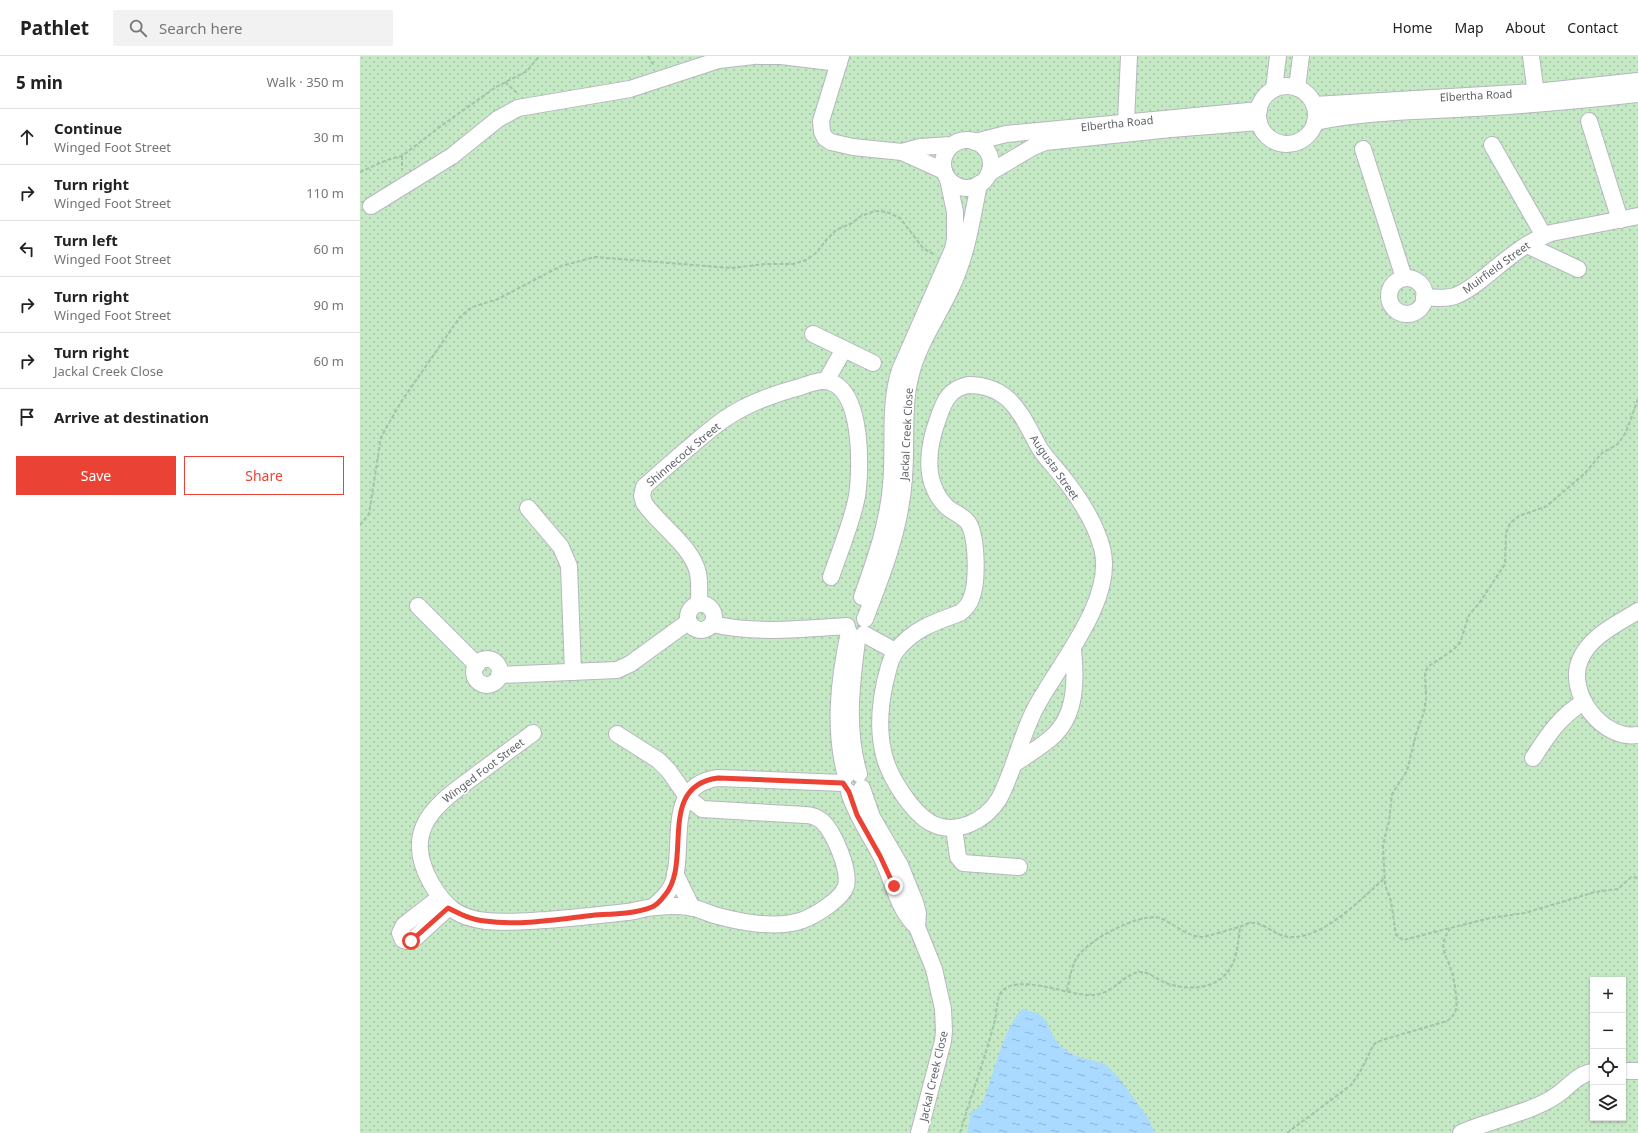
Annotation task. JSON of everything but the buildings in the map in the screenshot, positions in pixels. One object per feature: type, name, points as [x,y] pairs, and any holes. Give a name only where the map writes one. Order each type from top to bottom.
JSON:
[{"type":"street","points":[[371,206],[452,156],[498,119],[518,108],[630,89],[719,60],[754,56]]},
{"type":"street","points":[[759,56],[840,60],[821,121],[821,127],[825,138],[836,144],[902,152],[946,175],[960,187],[973,187],[984,179],[990,158],[982,146],[967,140],[952,145],[925,146],[902,152]]},
{"type":"street","points":[[1126,121],[1130,56]]},
{"type":"street","points":[[1274,89],[1278,56]]},
{"type":"street","points":[[1297,88],[1301,56]]},
{"type":"street","points":[[1531,56],[1537,98]]},
{"type":"street","name":"Elbertha Road","points":[[1315,122],[1342,117],[1408,112],[1537,98],[1638,81]]},
{"type":"street","points":[[1281,87],[1297,88],[1304,92],[1314,105],[1316,113],[1315,122],[1311,131],[1305,138],[1296,143],[1287,144],[1278,142],[1269,138],[1263,131],[1259,116],[1261,103],[1266,95],[1274,89],[1281,87]]},
{"type":"street","name":"Elbertha Road","points":[[1314,105],[1638,94]]},
{"type":"street","name":"Elbertha Road","points":[[975,142],[1006,134],[1126,121],[1259,116]]},
{"type":"street","name":"Elbertha Road","points":[[984,179],[1033,147],[1045,142],[1171,129],[1259,116]]},
{"type":"street","points":[[1589,121],[1620,220]]},
{"type":"street","points":[[946,175],[944,157],[952,145]]},
{"type":"street","points":[[1492,145],[1544,236]]},
{"type":"street","points":[[1363,149],[1404,278]]},
{"type":"street","name":"Jackal Creek Close","points":[[921,1127],[943,1042],[944,1009],[934,969],[917,927],[918,913],[915,902],[896,857],[852,783],[853,755],[851,722],[856,627],[882,538],[888,508],[893,460],[896,381],[922,318],[950,259],[955,239],[955,212],[946,175]]},
{"type":"street","name":"Jackal Creek Close","points":[[856,627],[884,572],[896,533],[904,477],[906,399],[911,372],[959,269],[984,179]]},
{"type":"street","name":"Muirfield Street","points":[[1424,297],[1443,298],[1458,295],[1472,287],[1526,245],[1544,236],[1638,216]]},
{"type":"street","points":[[1526,245],[1578,269]]},
{"type":"street","points":[[1404,278],[1410,279],[1421,285],[1424,297],[1423,303],[1419,309],[1414,313],[1407,314],[1400,313],[1395,309],[1391,304],[1389,297],[1390,291],[1398,280],[1404,278]]},
{"type":"street","points":[[813,334],[873,363]]},
{"type":"street","points":[[831,577],[857,496],[859,460],[852,405],[842,389],[837,385],[826,381],[844,349]]},
{"type":"street","name":"Shinnecock Street","points":[[698,604],[699,581],[697,568],[684,547],[644,503],[642,496],[644,487],[714,427],[736,412],[794,389],[826,381]]},
{"type":"street","name":"Augusta Street","points":[[968,385],[987,388],[1004,395],[1012,401],[1043,452],[1075,495],[1097,534],[1103,550],[1104,578],[1095,605],[1072,649],[1035,709],[1003,791],[990,812],[973,823],[954,828],[932,823],[920,815],[901,791],[887,766],[881,740],[881,708],[884,688],[895,652],[926,626],[960,613],[964,610],[974,591],[975,556],[971,530],[965,519],[951,510],[940,500],[931,478],[928,453],[943,403],[953,390],[968,385]]},
{"type":"street","points":[[528,508],[561,547],[569,566],[573,672]]},
{"type":"street","points":[[698,604],[705,604],[710,607],[714,618],[709,627],[702,630],[694,628],[688,622],[687,618],[689,610],[698,604]]},
{"type":"street","points":[[418,606],[477,665],[485,659],[491,660],[499,666],[499,675],[614,671],[621,669],[688,622]]},
{"type":"street","points":[[1638,611],[1594,641],[1584,652],[1577,667],[1576,676],[1577,685],[1584,702],[1592,713],[1612,730],[1625,735],[1638,735]]},
{"type":"street","points":[[712,624],[761,630],[856,627],[895,652]]},
{"type":"street","points":[[1014,764],[1054,736],[1070,712],[1074,683],[1072,649]]},
{"type":"street","points":[[1533,758],[1559,721],[1570,710],[1584,702]]},
{"type":"street","name":"Winged Foot Street","points":[[533,733],[452,792],[438,804],[428,815],[422,829],[421,853],[423,866],[444,902],[469,918],[498,922],[542,920],[629,912],[654,906],[692,908],[720,917],[747,922],[774,924],[792,923],[812,916],[836,900],[843,892],[846,877],[844,866],[835,841],[826,825],[817,818],[810,815],[707,810],[697,806],[687,797],[669,772],[658,760],[617,734]]},
{"type":"street","points":[[654,906],[661,900],[671,887],[675,873],[680,814],[687,797],[699,784],[710,779],[718,778],[852,783]]},
{"type":"street","points":[[954,828],[958,857],[962,863],[1019,867]]},
{"type":"street","points":[[675,873],[692,908]]},
{"type":"street","points":[[1626,1071],[1638,1071]]},
{"type":"street","points":[[1461,1133],[1543,1103],[1558,1095],[1580,1076],[1590,1073]]},
{"type":"path","points":[[360,172],[387,160],[402,156],[440,126],[496,87],[527,71],[539,56]]},
{"type":"path","points":[[360,526],[369,514],[381,437],[401,402],[460,317],[472,307],[498,299],[561,266],[595,258],[731,268],[766,264],[793,264],[806,260],[816,253],[836,230],[852,223],[862,216],[876,211],[887,212],[900,218],[922,248],[932,255],[950,259]]},
{"type":"path","points":[[1638,399],[1626,432],[1618,444],[1602,453],[1585,473],[1548,506],[1519,516],[1510,523],[1506,533],[1506,556],[1504,564],[1480,602],[1469,614],[1460,643],[1453,650],[1430,666],[1425,672],[1426,699],[1424,712],[1416,734],[1407,771],[1392,794],[1390,821],[1383,845],[1385,885],[1391,901],[1396,935],[1403,940],[1490,918],[1525,913],[1595,892],[1618,889],[1631,878],[1638,878]]},
{"type":"path","points":[[1067,991],[1075,960],[1082,951],[1093,942],[1113,929],[1133,922],[1150,918],[1159,918],[1189,934],[1200,937],[1240,927],[1250,922],[1260,924],[1282,936],[1296,937],[1321,929],[1340,917],[1385,878]]},
{"type":"path","points":[[960,1133],[994,1023],[1001,992],[1007,988],[1022,984],[1094,996],[1107,992],[1129,975],[1141,972],[1154,976],[1165,982],[1182,986],[1202,987],[1219,981],[1229,969],[1236,955],[1240,927]]},
{"type":"path","points":[[1287,1133],[1351,1086],[1374,1044],[1382,1040],[1447,1021],[1452,1017],[1456,1011],[1457,1003],[1452,972],[1443,947],[1444,937],[1450,928]]},
{"type":"green space","points":[[360,56],[1638,56],[1638,1133],[360,1133]]},
{"type":"water","points":[[1022,1009],[1039,1014],[1046,1021],[1053,1036],[1061,1047],[1076,1056],[1105,1064],[1122,1082],[1148,1118],[1155,1133],[967,1133],[971,1111],[976,1110],[983,1102],[1004,1041]]},
{"type":"route","points":[[411,941],[448,908],[469,918],[498,922],[529,921],[629,912],[654,906],[665,896],[674,881],[678,827],[680,814],[685,800],[691,791],[699,784],[710,779],[718,778],[843,783],[844,787],[849,792],[857,815],[885,864],[894,886]]}]
